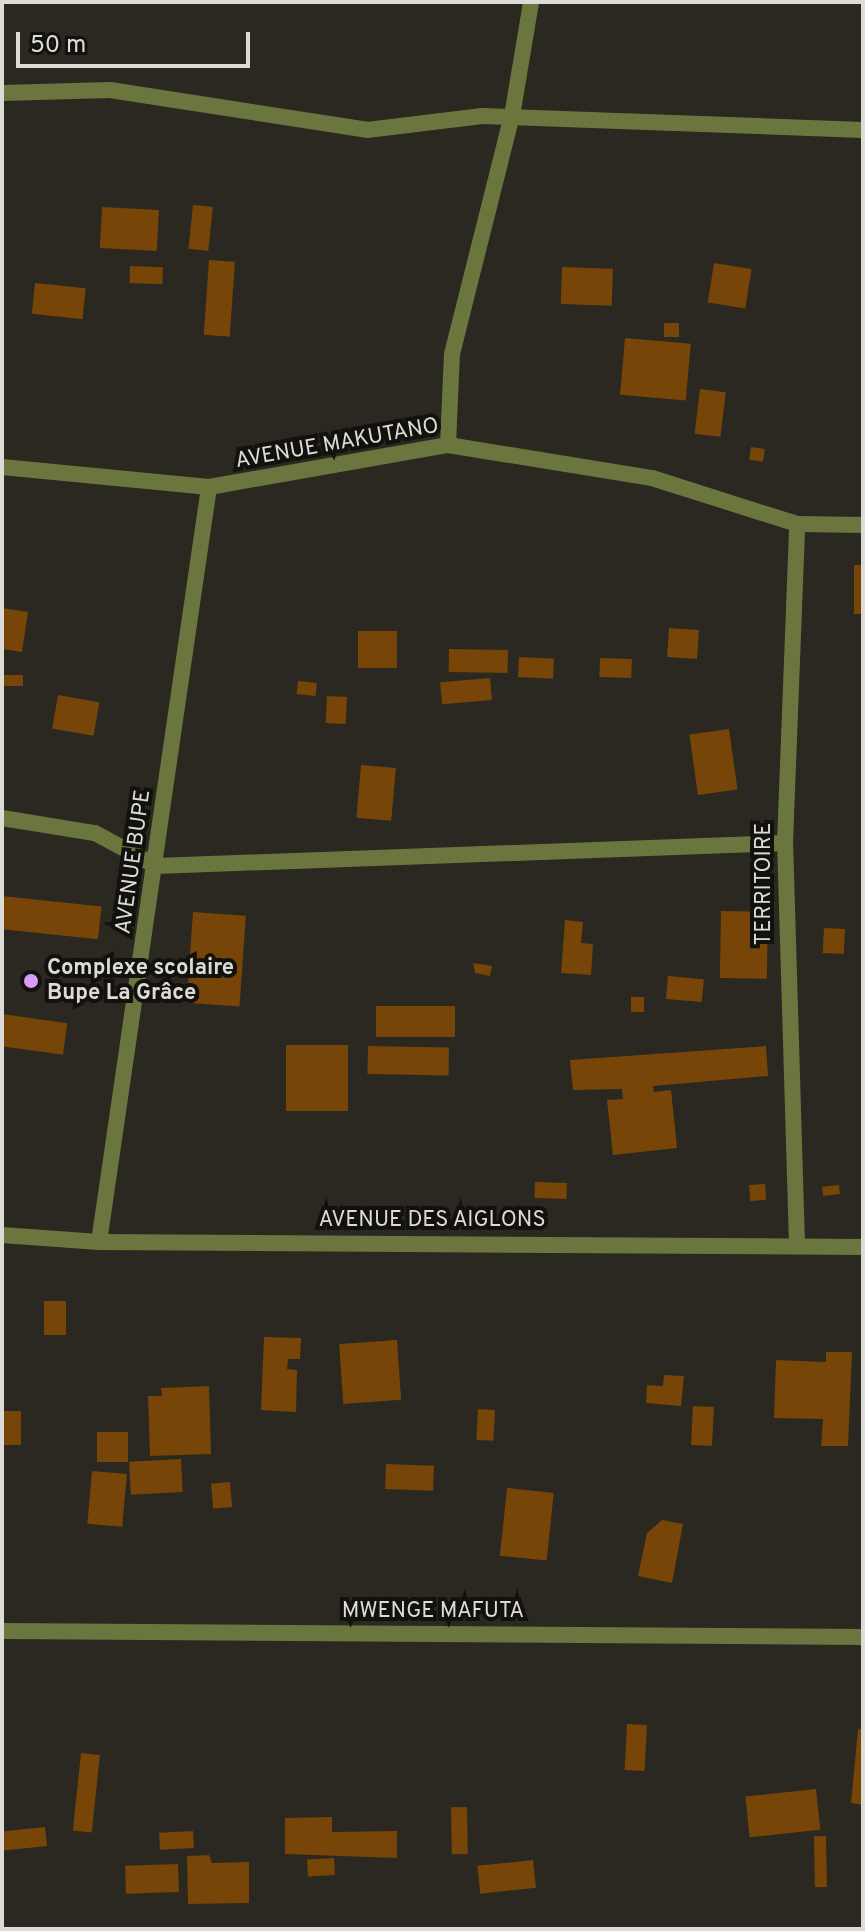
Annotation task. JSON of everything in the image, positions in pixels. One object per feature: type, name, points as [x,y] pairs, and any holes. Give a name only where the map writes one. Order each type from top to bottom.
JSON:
[{"type":"street","points":[[448,445],[455,339],[512,116],[531,2]]},
{"type":"street","points":[[2,93],[110,90],[367,130],[453,117],[512,116],[863,130]]},
{"type":"street","name":"AVENUE MAKUTANO","points":[[2,467],[209,487],[448,445],[652,478],[797,524],[863,525]]},
{"type":"street","name":"AVENUE BUPE","points":[[99,1242],[209,487]]},
{"type":"street","name":"TERRITOIRE","points":[[797,524],[785,843],[797,1244]]},
{"type":"street","points":[[2,818],[95,833],[156,866],[785,843]]},
{"type":"street","name":"AVENUE DES AIGLONS","points":[[2,1235],[99,1242],[797,1244],[863,1247]]},
{"type":"street","name":"MWENGE MAFUTA","points":[[2,1631],[863,1637]]},
{"type":"building","points":[[193,205],[213,207],[208,251],[188,249]]},
{"type":"building","points":[[102,207],[159,210],[157,251],[100,248]]},
{"type":"building","points":[[209,260],[235,262],[230,337],[204,335]]},
{"type":"building","points":[[714,263],[752,269],[745,308],[708,303]]},
{"type":"building","points":[[130,266],[163,267],[162,284],[129,283]]},
{"type":"building","points":[[562,267],[613,269],[612,306],[561,304]]},
{"type":"building","points":[[35,283],[86,288],[82,319],[32,314]]},
{"type":"building","points":[[664,323],[679,323],[679,337],[664,337]]},
{"type":"building","points":[[625,338],[691,344],[686,401],[620,395]]},
{"type":"building","points":[[700,389],[726,392],[720,437],[695,434]]},
{"type":"building","points":[[751,447],[765,449],[763,462],[749,460]]},
{"type":"building","points":[[854,565],[863,565],[863,614],[854,614]]},
{"type":"building","points":[[2,608],[28,612],[22,652],[2,649]]},
{"type":"building","points":[[669,628],[699,630],[697,659],[667,657]]},
{"type":"building","points":[[358,631],[397,631],[397,668],[358,668]]},
{"type":"building","points":[[449,649],[508,650],[508,673],[449,672]]},
{"type":"building","points":[[519,657],[554,659],[553,679],[518,677]]},
{"type":"building","points":[[600,658],[632,659],[631,678],[599,677]]},
{"type":"building","points":[[2,675],[23,675],[23,686],[2,686]]},
{"type":"building","points":[[490,678],[492,700],[442,704],[440,682]]},
{"type":"building","points":[[298,681],[317,683],[316,696],[297,694]]},
{"type":"building","points":[[58,695],[99,702],[93,736],[52,728]]},
{"type":"building","points":[[327,696],[347,697],[346,724],[326,723]]},
{"type":"building","points":[[729,729],[737,789],[698,795],[689,735]]},
{"type":"building","points":[[361,765],[396,768],[391,821],[356,818]]},
{"type":"building","points":[[2,896],[101,906],[98,939],[2,929]]},
{"type":"building","points":[[721,911],[768,912],[767,979],[720,978]]},
{"type":"building","points":[[193,912],[246,916],[240,1006],[187,1003]]},
{"type":"building","points":[[565,920],[583,922],[581,943],[593,944],[591,975],[561,973]]},
{"type":"building","points":[[824,928],[845,929],[844,954],[823,953]]},
{"type":"building","points":[[473,963],[492,966],[490,976],[475,973]]},
{"type":"building","points":[[668,976],[704,979],[702,1002],[666,999]]},
{"type":"building","points":[[631,997],[644,997],[644,1012],[631,1012]]},
{"type":"building","points":[[376,1006],[455,1006],[455,1037],[376,1037]]},
{"type":"building","points":[[2,1014],[67,1023],[63,1055],[2,1046]]},
{"type":"building","points":[[286,1045],[348,1045],[348,1111],[286,1111]]},
{"type":"building","points":[[368,1046],[449,1047],[448,1075],[368,1074]]},
{"type":"building","points":[[766,1046],[768,1076],[653,1086],[654,1092],[671,1090],[677,1148],[613,1155],[607,1100],[623,1099],[622,1089],[573,1090],[570,1060]]},
{"type":"building","points":[[535,1182],[567,1183],[566,1199],[534,1198]]},
{"type":"building","points":[[765,1184],[766,1200],[750,1201],[749,1185]]},
{"type":"building","points":[[839,1185],[840,1194],[823,1196],[822,1187]]},
{"type":"building","points":[[44,1301],[66,1301],[66,1335],[44,1335]]},
{"type":"building","points":[[264,1337],[301,1338],[300,1359],[288,1359],[287,1369],[297,1370],[296,1412],[261,1410]]},
{"type":"building","points":[[397,1340],[401,1400],[343,1404],[339,1344]]},
{"type":"building","points":[[826,1352],[852,1352],[848,1446],[821,1446],[823,1419],[774,1418],[776,1360],[826,1362]]},
{"type":"building","points":[[664,1375],[684,1376],[681,1406],[646,1403],[647,1385],[663,1386]]},
{"type":"building","points":[[209,1386],[211,1454],[150,1456],[148,1396],[162,1396],[161,1388]]},
{"type":"building","points":[[693,1406],[714,1407],[712,1446],[691,1445]]},
{"type":"building","points":[[478,1409],[495,1410],[493,1441],[476,1440]]},
{"type":"building","points":[[2,1411],[21,1411],[21,1445],[2,1445]]},
{"type":"building","points":[[97,1432],[128,1432],[128,1462],[97,1462]]},
{"type":"building","points":[[181,1459],[183,1492],[131,1495],[129,1462]]},
{"type":"building","points":[[386,1464],[434,1466],[433,1491],[385,1489]]},
{"type":"building","points":[[92,1471],[127,1474],[122,1527],[87,1524]]},
{"type":"building","points":[[230,1482],[232,1507],[213,1509],[211,1484]]},
{"type":"building","points":[[507,1488],[554,1493],[547,1561],[500,1556]]},
{"type":"building","points":[[662,1520],[683,1524],[672,1583],[638,1576],[647,1533]]},
{"type":"building","points":[[627,1724],[647,1725],[645,1771],[625,1770]]},
{"type":"building","points":[[858,1729],[863,1730],[863,1805],[851,1803]]},
{"type":"building","points":[[81,1753],[100,1755],[92,1833],[73,1831]]},
{"type":"building","points":[[816,1789],[820,1830],[750,1837],[745,1796]]},
{"type":"building","points":[[451,1807],[467,1807],[468,1854],[452,1854]]},
{"type":"building","points":[[332,1817],[332,1832],[397,1831],[397,1858],[285,1854],[285,1818]]},
{"type":"building","points":[[45,1827],[47,1846],[4,1850],[2,1831]]},
{"type":"building","points":[[193,1831],[194,1848],[160,1850],[159,1833]]},
{"type":"building","points":[[814,1836],[826,1836],[827,1887],[815,1887]]},
{"type":"building","points":[[209,1855],[212,1863],[249,1862],[249,1903],[188,1904],[187,1856]]},
{"type":"building","points":[[334,1858],[335,1875],[308,1876],[307,1859]]},
{"type":"building","points":[[533,1860],[536,1888],[480,1894],[477,1866]]},
{"type":"building","points":[[178,1864],[179,1892],[126,1894],[125,1866]]},
{"type":"place","name":"Complexe scolaire Bupe La Grâce","points":[[31,981]]}]
